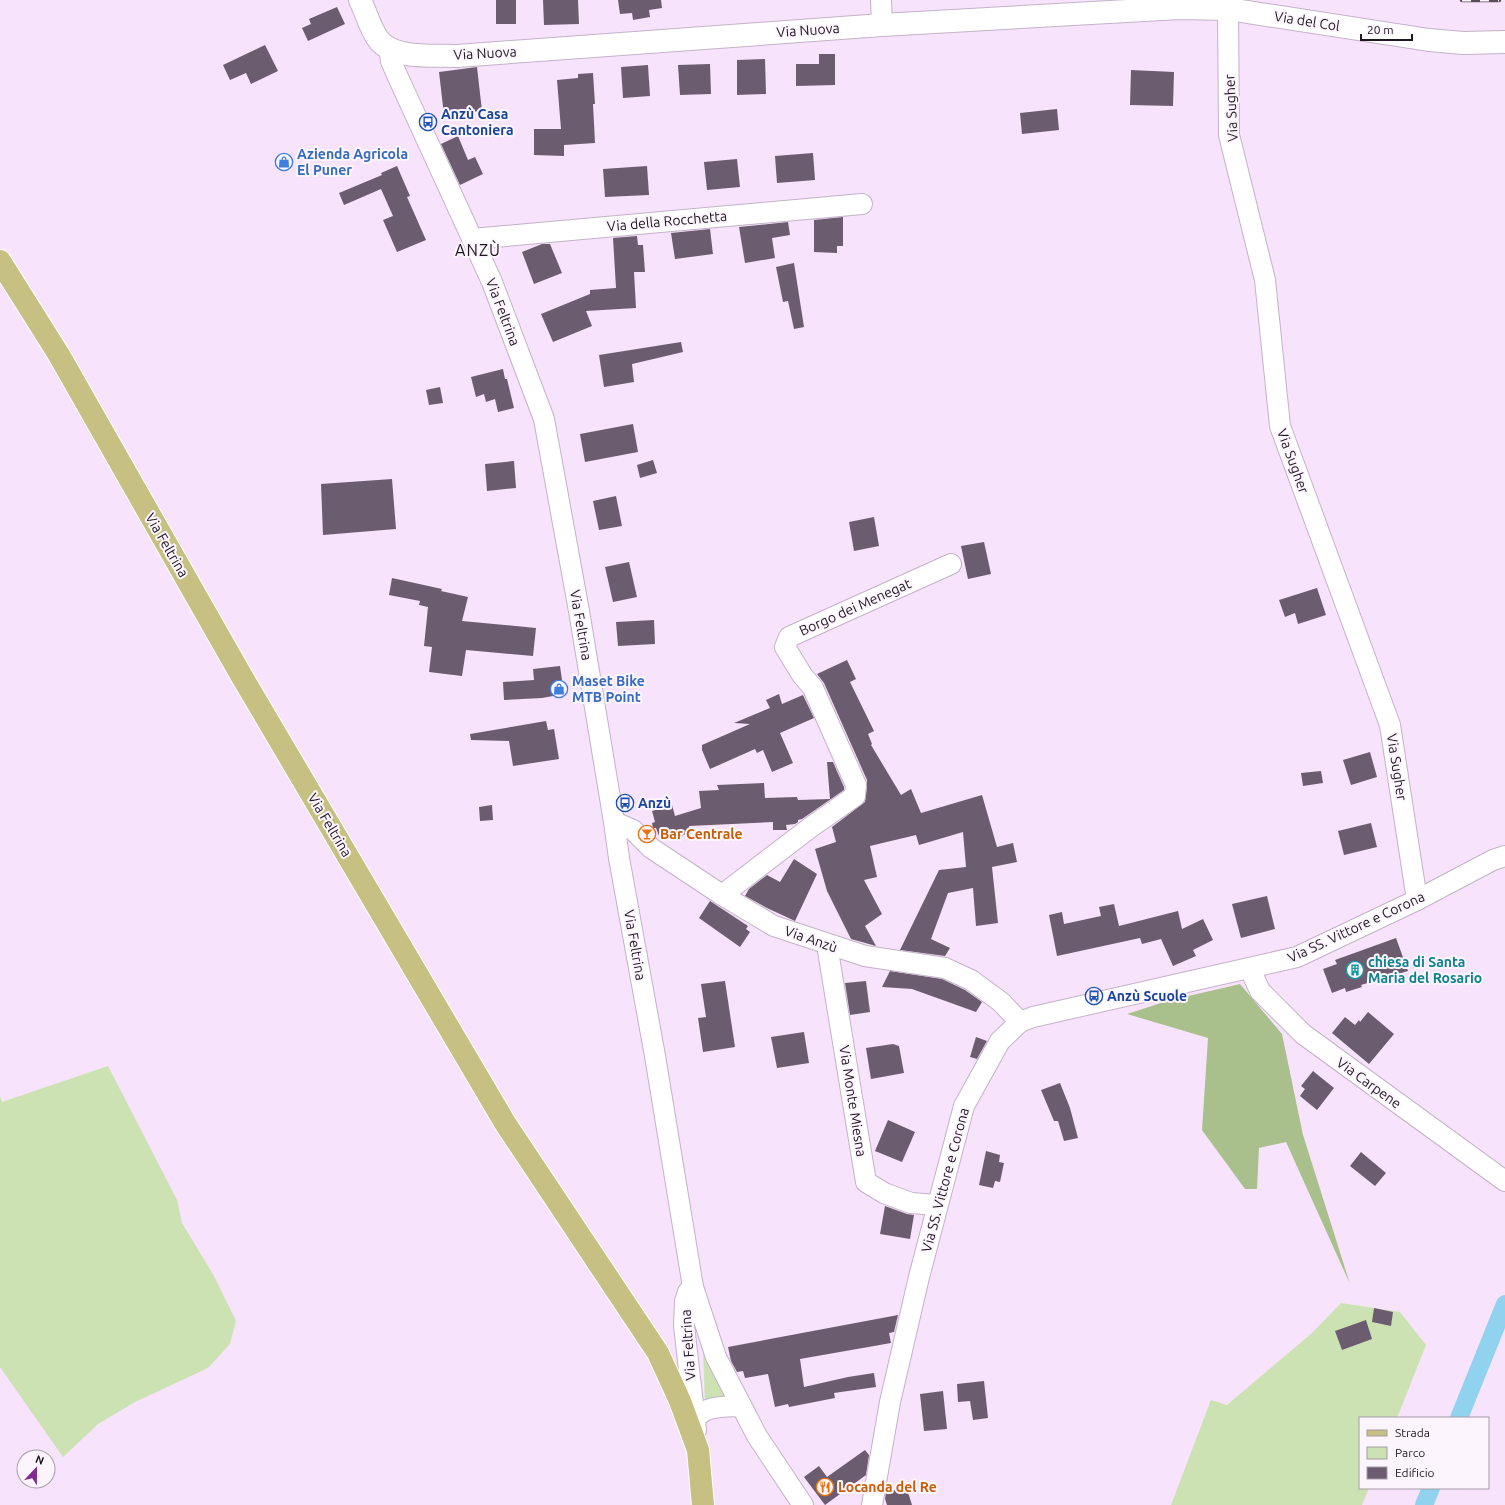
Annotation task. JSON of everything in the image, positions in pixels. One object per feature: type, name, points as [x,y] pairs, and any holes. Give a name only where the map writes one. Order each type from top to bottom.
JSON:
[{"type":"main road","name":"Via Feltrina","points":[[0,261],[59,355],[241,675],[505,1123],[658,1353],[680,1401],[698,1450],[703,1505]]},
{"type":"street","name":"Via Feltrina","points":[[360,0],[378,39],[389,49],[391,61],[397,75],[492,282],[544,419],[579,611],[619,858],[655,1056],[693,1287],[688,1292],[685,1301],[684,1326],[698,1450]]},
{"type":"street","points":[[881,0],[882,25]]},
{"type":"street","name":"Via Nuova","points":[[389,49],[401,53],[457,56],[1180,4],[1228,9]]},
{"type":"street","name":"Via del Col","points":[[1228,9],[1429,40],[1463,43],[1505,42]]},
{"type":"street","name":"Via Sugher","points":[[1228,9],[1229,135],[1265,280],[1280,426],[1390,725],[1416,900]]},
{"type":"street","name":"Via della Rocchetta","points":[[472,239],[862,204]]},
{"type":"street","name":"Borgo dei Menegat","points":[[722,895],[811,827],[855,796],[856,785],[813,688],[802,675],[785,647],[789,637],[951,564]]},
{"type":"street","name":"Via Anzù","points":[[614,822],[633,830],[652,848],[722,895],[774,926],[865,956],[944,968],[971,980],[1001,1002],[1020,1022]]},
{"type":"street","name":"Via SS. Vittore e Corona","points":[[872,1505],[890,1402],[937,1205],[964,1106],[1000,1041],[1020,1022],[1033,1017],[1250,969],[1297,957],[1416,900],[1493,860],[1505,856]]},
{"type":"street","name":"Via Monte Miesna","points":[[827,944],[866,1182],[884,1193],[911,1203],[937,1205]]},
{"type":"street","name":"Via Carpene","points":[[1250,969],[1260,991],[1302,1034],[1505,1181]]},
{"type":"street","points":[[693,1287],[716,1357],[757,1436],[803,1505]]},
{"type":"street","points":[[695,1420],[698,1413],[706,1410],[741,1406]]},
{"type":"green space","points":[[1240,984],[1282,1034],[1303,1135],[1350,1284],[1286,1142],[1259,1148],[1257,1189],[1245,1189],[1202,1130],[1208,1038],[1127,1014],[1167,1001]]},
{"type":"green space","points":[[108,1066],[177,1200],[182,1223],[214,1276],[236,1321],[230,1344],[208,1368],[135,1402],[98,1424],[63,1457],[0,1367],[0,1096],[2,1102]]},
{"type":"green space","points":[[1341,1303],[1400,1312],[1426,1345],[1397,1417],[1359,1417],[1359,1489],[1369,1489],[1362,1505],[1171,1505],[1211,1400],[1227,1405],[1312,1333]]},
{"type":"green space","points":[[703,1345],[728,1397],[705,1406]]},
{"type":"building","points":[[496,0],[516,0],[516,24],[496,24]]},
{"type":"building","points":[[543,0],[578,0],[579,24],[544,25]]},
{"type":"building","points":[[618,0],[661,0],[662,8],[649,10],[650,17],[633,20],[632,13],[620,14]]},
{"type":"building","points":[[337,7],[345,24],[308,41],[302,28],[311,24],[309,19]]},
{"type":"building","points":[[265,45],[278,71],[251,84],[246,73],[230,80],[223,65]]},
{"type":"building","points":[[819,54],[835,54],[835,85],[796,86],[796,64],[819,64]]},
{"type":"building","points":[[765,59],[766,94],[737,95],[737,60]]},
{"type":"building","points":[[710,64],[711,94],[680,95],[678,65]]},
{"type":"building","points":[[648,65],[650,96],[623,98],[621,67]]},
{"type":"building","points":[[477,67],[482,111],[444,115],[439,72]]},
{"type":"building","points":[[1131,70],[1174,72],[1173,106],[1130,105]]},
{"type":"building","points":[[593,73],[595,143],[564,145],[564,156],[534,155],[534,129],[561,129],[557,80],[578,78],[578,74]]},
{"type":"building","points":[[1057,109],[1059,130],[1022,134],[1020,113]]},
{"type":"building","points":[[458,136],[468,160],[475,157],[483,174],[460,185],[441,144]]},
{"type":"building","points":[[813,153],[815,180],[777,183],[775,156]]},
{"type":"building","points":[[737,159],[740,187],[707,190],[704,162]]},
{"type":"building","points":[[397,166],[410,196],[407,197],[426,240],[397,252],[383,220],[393,216],[381,189],[344,205],[339,193],[382,175],[381,173]]},
{"type":"building","points":[[647,166],[649,195],[605,197],[603,169]]},
{"type":"building","points":[[843,217],[843,246],[837,246],[837,253],[814,252],[814,220]]},
{"type":"building","points":[[788,222],[790,235],[772,238],[775,258],[745,263],[739,227]]},
{"type":"building","points":[[710,229],[713,254],[675,259],[671,233]]},
{"type":"building","points":[[637,236],[638,245],[643,245],[645,272],[634,272],[636,308],[586,311],[592,326],[553,342],[541,314],[590,294],[590,290],[616,288],[613,238]]},
{"type":"building","points":[[542,244],[550,244],[562,273],[534,284],[522,252]]},
{"type":"building","points":[[794,263],[804,327],[794,329],[788,301],[783,302],[776,267]]},
{"type":"building","points":[[681,342],[683,352],[632,364],[634,382],[604,387],[599,355]]},
{"type":"building","points":[[503,369],[514,408],[498,412],[495,399],[486,402],[484,394],[476,397],[471,377]]},
{"type":"building","points":[[440,387],[443,403],[429,405],[426,390]]},
{"type":"building","points":[[633,424],[638,452],[585,462],[580,434]]},
{"type":"building","points":[[653,460],[657,473],[640,478],[637,465]]},
{"type":"building","points":[[514,461],[516,488],[487,491],[485,464]]},
{"type":"building","points":[[392,479],[396,529],[323,535],[321,484]]},
{"type":"building","points":[[616,496],[622,526],[599,530],[593,501]]},
{"type":"building","points":[[874,517],[879,546],[854,551],[849,522]]},
{"type":"building","points":[[984,542],[991,574],[968,579],[961,546]]},
{"type":"building","points":[[629,562],[637,597],[613,602],[605,567]]},
{"type":"building","points":[[392,578],[442,589],[441,591],[468,597],[462,621],[536,628],[533,656],[466,650],[462,676],[429,672],[432,647],[424,646],[428,607],[419,605],[420,601],[389,595]]},
{"type":"building","points":[[1317,588],[1326,615],[1298,624],[1295,613],[1285,617],[1279,600]]},
{"type":"building","points":[[654,620],[655,644],[618,646],[616,622]]},
{"type":"building","points":[[847,660],[856,679],[850,682],[874,731],[868,734],[872,744],[871,745],[901,795],[911,789],[921,813],[982,795],[997,847],[1013,843],[1017,862],[992,867],[998,923],[976,926],[973,888],[948,893],[931,939],[950,948],[945,956],[900,950],[939,870],[966,867],[963,832],[919,845],[916,835],[870,846],[877,877],[864,880],[882,914],[865,926],[876,946],[851,939],[827,891],[815,849],[836,842],[832,827],[865,802],[867,786],[867,780],[824,683],[817,674]]},
{"type":"building","points":[[560,666],[564,694],[542,698],[504,700],[503,682],[534,680],[533,669]]},
{"type":"building","points":[[779,694],[782,704],[803,695],[814,718],[780,733],[793,763],[772,772],[763,750],[757,753],[755,749],[710,769],[702,750],[702,745],[750,724],[734,723],[770,708],[766,700]]},
{"type":"building","points":[[546,721],[548,730],[554,729],[559,759],[513,766],[509,741],[471,740],[470,734]]},
{"type":"building","points":[[1370,752],[1377,777],[1351,785],[1343,760]]},
{"type":"building","points":[[827,762],[833,762],[844,790],[802,819],[798,820],[795,824],[786,825],[787,830],[773,830],[773,822],[689,826],[691,833],[661,841],[656,828],[653,828],[652,823],[655,822],[652,811],[672,805],[675,816],[701,808],[699,791],[719,790],[717,785],[764,783],[765,798],[797,797],[798,800],[830,799]]},
{"type":"building","points":[[1321,771],[1323,783],[1303,786],[1301,773]]},
{"type":"building","points":[[492,805],[493,820],[480,821],[479,807]]},
{"type":"building","points":[[1371,823],[1377,847],[1344,855],[1338,831]]},
{"type":"building","points":[[794,859],[817,874],[795,921],[745,896],[749,889],[767,875],[780,882]]},
{"type":"building","points":[[1267,896],[1275,929],[1241,938],[1232,904]]},
{"type":"building","points":[[710,901],[748,926],[746,929],[750,932],[740,947],[699,918]]},
{"type":"building","points":[[1114,904],[1119,926],[1178,911],[1182,929],[1203,919],[1213,940],[1193,950],[1196,956],[1173,966],[1161,939],[1142,944],[1140,938],[1057,956],[1049,915],[1062,912],[1064,924],[1101,916],[1099,907]]},
{"type":"building","name":"chiesa di Santa Maria del Rosario","points":[[1396,938],[1408,971],[1361,985],[1362,987],[1346,992],[1345,988],[1332,993],[1323,969],[1337,964],[1335,960]]},
{"type":"building","points":[[890,971],[942,979],[965,990],[982,1002],[976,1012],[912,989],[882,987]]},
{"type":"building","points":[[725,981],[735,1047],[703,1052],[698,1018],[706,1017],[701,984]]},
{"type":"building","points":[[866,981],[870,1012],[850,1015],[845,983]]},
{"type":"building","points":[[1368,1012],[1394,1034],[1369,1064],[1332,1033],[1345,1017],[1355,1025],[1359,1020],[1360,1022]]},
{"type":"building","points":[[804,1032],[809,1063],[777,1068],[771,1037]]},
{"type":"building","points":[[976,1037],[987,1041],[977,1059],[970,1057]]},
{"type":"building","points":[[893,1044],[899,1046],[904,1073],[871,1079],[866,1048]]},
{"type":"building","points":[[1313,1071],[1334,1088],[1317,1110],[1300,1096],[1305,1089],[1301,1086]]},
{"type":"building","points":[[1060,1083],[1070,1108],[1078,1138],[1064,1141],[1058,1121],[1054,1121],[1041,1090]]},
{"type":"building","points":[[888,1120],[915,1132],[902,1162],[875,1151]]},
{"type":"building","points":[[986,1151],[1000,1155],[999,1162],[1004,1163],[1000,1182],[995,1181],[993,1188],[979,1185]]},
{"type":"building","points":[[1361,1152],[1386,1173],[1375,1186],[1350,1166]]},
{"type":"building","points":[[885,1206],[914,1215],[910,1239],[880,1234]]},
{"type":"building","points":[[1374,1308],[1393,1312],[1391,1326],[1372,1322]]},
{"type":"building","points":[[898,1315],[894,1332],[889,1333],[891,1343],[800,1359],[804,1387],[874,1373],[876,1387],[834,1393],[835,1398],[789,1407],[788,1404],[775,1407],[768,1374],[745,1378],[743,1371],[737,1372],[731,1361],[728,1347]]},
{"type":"building","points":[[1366,1320],[1372,1339],[1342,1350],[1335,1331]]},
{"type":"building","points":[[984,1381],[988,1418],[973,1420],[970,1401],[958,1402],[957,1384]]},
{"type":"building","points":[[943,1391],[947,1429],[924,1431],[920,1394]]},
{"type":"building","points":[[865,1450],[869,1455],[866,1475],[825,1505],[804,1477],[819,1466],[827,1477]]},
{"type":"building","points":[[906,1486],[912,1505],[887,1505],[885,1499],[886,1493]]},
{"type":"waterway","points":[[1459,1417],[1505,1304]]},
{"type":"waterway","points":[[1424,1505],[1431,1489]]},
{"type":"railway","points":[[1462,0],[1499,0]]},
{"type":"place","name":"Anzù Casa Cantoniera","points":[[428,122]]},
{"type":"place","name":"Azienda Agricola El Puner","points":[[284,162]]},
{"type":"place","name":"Maset Bike MTB Point","points":[[559,689]]},
{"type":"place","name":"Anzù","points":[[625,803]]},
{"type":"place","name":"Bar Centrale","points":[[647,834]]},
{"type":"place","name":"chiesa di Santa Maria del Rosario","points":[[1355,970]]},
{"type":"place","name":"Anzù Scuole","points":[[1094,996]]},
{"type":"place","name":"Locanda del Re","points":[[825,1487]]},
{"type":"district","name":"ANZÙ","points":[[478,250]]}]
